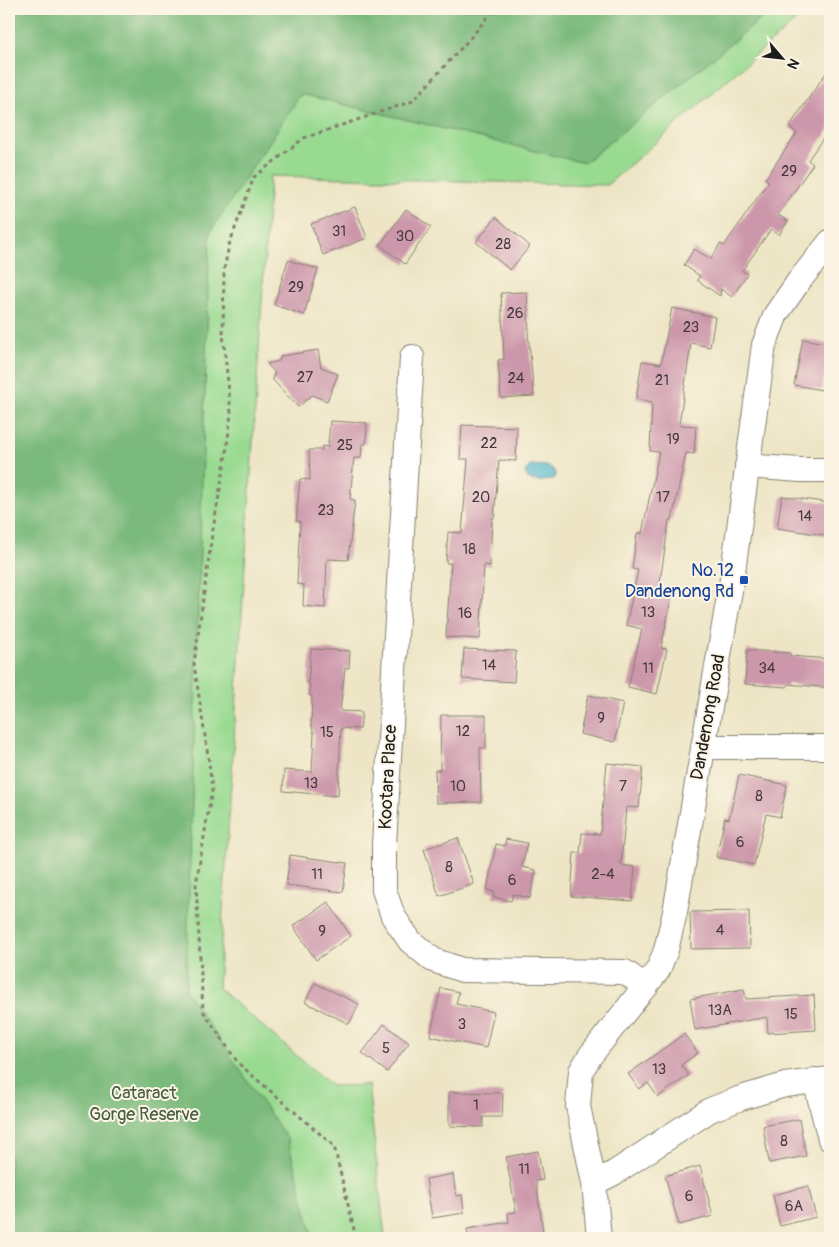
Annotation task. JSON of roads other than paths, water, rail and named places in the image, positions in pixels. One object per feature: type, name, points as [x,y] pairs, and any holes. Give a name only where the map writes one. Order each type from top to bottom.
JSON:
[{"type":"street","name":"Dandenong Road","points":[[599,1238],[594,1183],[578,1106],[581,1071],[590,1056],[658,970],[666,950],[675,912],[732,579],[764,346],[776,314],[830,242]]},
{"type":"street","name":"Kootara Place","points":[[412,357],[384,844],[384,890],[393,916],[410,941],[433,960],[462,970],[625,972],[646,987]]},
{"type":"street","points":[[748,466],[830,470]]},
{"type":"street","points":[[703,747],[830,747]]},
{"type":"street","points":[[594,1183],[614,1173],[710,1110],[758,1092],[785,1085],[822,1080],[830,1139]]},
{"type":"water","points":[[531,465],[551,468],[554,470],[555,478],[542,481],[528,479],[525,471]]},
{"type":"place","name":"No.12 Dandenong Rd","points":[[744,580]]},
{"type":"park label","name":"Cataract Gorge Reserve","points":[[144,1103]]}]
